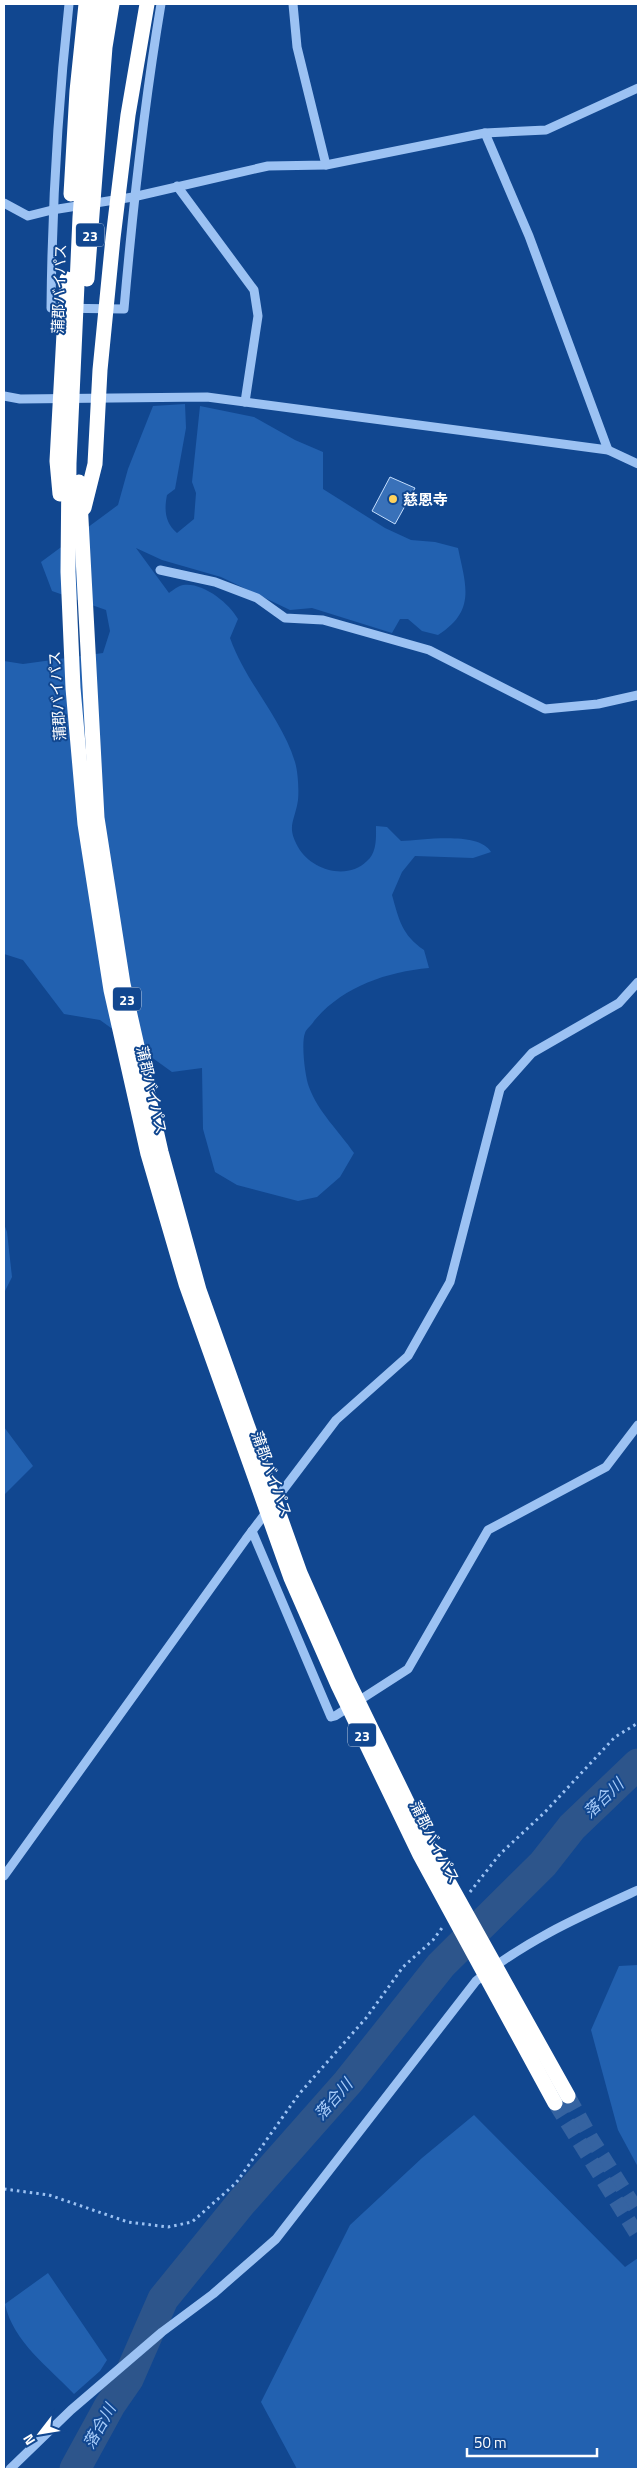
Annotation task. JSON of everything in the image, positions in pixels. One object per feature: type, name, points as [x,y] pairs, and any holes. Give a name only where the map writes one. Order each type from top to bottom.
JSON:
[{"type":"highway","points":[[68,463],[76,101],[86,4]]},
{"type":"highway","name":"蒲郡バイパス","points":[[100,4],[91,71],[80,217],[68,463],[68,572],[73,688],[85,824],[111,990],[148,1154],[186,1284],[240,1420]]},
{"type":"highway","name":"蒲郡バイパス","points":[[112,4],[105,47],[68,463],[80,525],[97,818],[123,984],[161,1152],[197,1281],[291,1578],[338,1685],[420,1855],[562,2100]]},
{"type":"highway","points":[[80,525],[95,464],[100,370],[113,238],[128,115],[147,4]]},
{"type":"street","points":[[69,4],[61,73],[52,210],[51,308],[124,309],[133,197],[147,90],[161,4]]},
{"type":"street","points":[[293,4],[297,47],[326,165]]},
{"type":"street","points":[[4,203],[28,216],[52,210],[133,197],[268,166],[326,165],[485,133],[546,130],[638,88]]},
{"type":"street","points":[[485,133],[529,236],[608,450]]},
{"type":"street","points":[[177,186],[254,290],[258,316],[245,402]]},
{"type":"street","points":[[4,396],[20,399],[207,397],[608,450],[638,464]]},
{"type":"street","points":[[160,570],[216,582],[257,598],[285,618],[323,620],[428,650],[545,709],[598,704],[638,695]]},
{"type":"street","points":[[4,1876],[252,1531],[336,1420],[408,1356],[450,1282],[500,1089],[532,1052],[620,1003],[638,982]]},
{"type":"street","points":[[252,1531],[332,1717],[408,1669],[488,1530],[606,1467],[638,1424]]},
{"type":"street","points":[[10,2469],[71,2410],[162,2332],[214,2294],[276,2239],[476,1981],[503,1958],[538,1938],[638,1890]]},
{"type":"path","points":[[470,1893],[500,1854],[545,1812],[615,1738],[638,1723]]},
{"type":"path","points":[[4,2189],[49,2195],[128,2222],[168,2227],[192,2222],[236,2183],[299,2094],[366,2018],[403,1967],[433,1940],[445,1924]]},
{"type":"shaded area","points":[[185,404],[186,428],[175,489],[167,495],[166,506],[168,521],[177,533],[194,519],[196,493],[192,482],[200,406],[254,417],[295,440],[323,452],[323,489],[385,528],[411,540],[435,542],[458,548],[464,574],[465,597],[463,607],[458,617],[450,626],[438,635],[422,631],[408,619],[400,619],[392,633],[312,608],[290,610],[221,577],[162,560],[136,548],[169,593],[183,585],[191,585],[207,590],[222,600],[238,619],[230,638],[245,670],[281,730],[295,762],[298,776],[298,796],[292,828],[294,840],[311,862],[330,870],[350,870],[359,867],[373,853],[376,826],[387,827],[401,841],[463,839],[485,845],[491,852],[473,858],[415,856],[402,872],[392,895],[402,926],[411,939],[424,950],[429,968],[397,973],[351,990],[325,1009],[306,1032],[303,1052],[309,1087],[323,1113],[354,1153],[340,1177],[317,1197],[298,1201],[237,1185],[215,1172],[203,1129],[202,1068],[172,1072],[100,1020],[64,1014],[23,960],[4,954],[4,661],[23,664],[103,653],[110,631],[106,610],[52,591],[41,562],[118,505],[128,469],[153,406]]},
{"type":"shaded area","points":[[4,1224],[7,1232],[12,1277],[4,1293]]},
{"type":"shaded area","points":[[4,1427],[33,1466],[5,1494],[4,1542]]},
{"type":"shaded area","points":[[638,1965],[638,2167],[618,2130],[591,2030],[619,1966]]},
{"type":"shaded area","points":[[474,2115],[625,2267],[638,2258],[638,2469],[297,2469],[261,2402],[350,2225],[422,2158]]},
{"type":"shaded area","points":[[48,2273],[107,2360],[100,2371],[74,2394],[43,2364],[24,2342],[9,2318],[5,2304]]},
{"type":"building","name":"慈恩寺","points":[[390,477],[415,488],[395,524],[372,511]]},
{"type":"waterway","name":"落合川","points":[[75,2469],[110,2405],[128,2379],[163,2299],[241,2203],[348,2082],[441,1965],[543,1864],[572,1827],[638,1764]]},
{"type":"tunnel","points":[[568,2096],[591,2138],[638,2212]]},
{"type":"tunnel","points":[[555,2103],[638,2236]]},
{"type":"place","name":"慈恩寺","points":[[393,499]]}]
